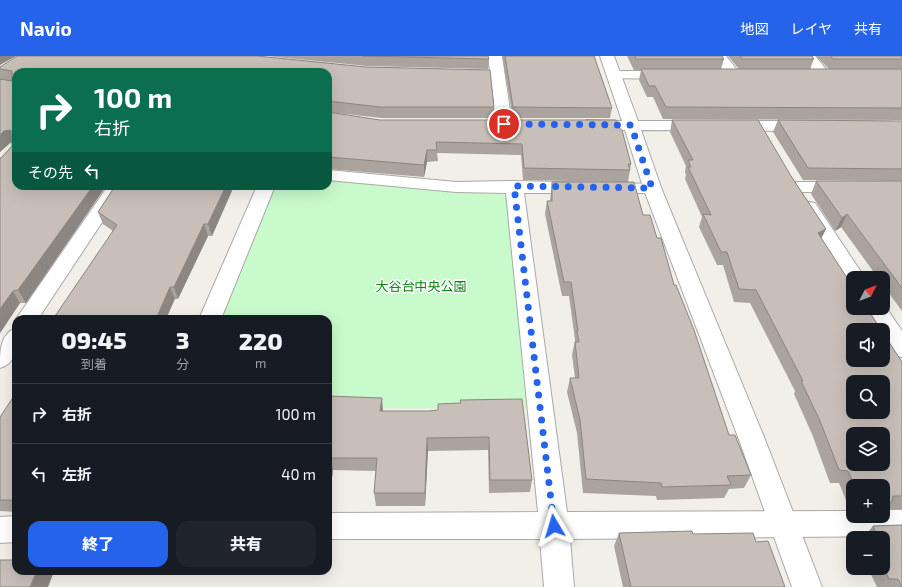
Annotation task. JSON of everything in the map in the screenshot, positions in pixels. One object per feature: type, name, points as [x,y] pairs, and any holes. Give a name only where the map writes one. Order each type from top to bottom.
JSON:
[{"type":"street","points":[[495,56],[504,124]]},
{"type":"street","points":[[719,56],[734,75]]},
{"type":"street","points":[[808,56],[824,75]]},
{"type":"street","points":[[679,75],[612,65],[652,188],[785,525],[807,587]]},
{"type":"street","points":[[451,74],[498,75]]},
{"type":"street","points":[[718,75],[749,75]]},
{"type":"street","points":[[809,75],[839,75]]},
{"type":"street","points":[[489,124],[520,124]]},
{"type":"street","points":[[575,125],[631,125],[764,133],[823,126]]},
{"type":"street","points":[[332,175],[456,187],[514,186],[652,188]]},
{"type":"street","points":[[850,271],[792,181],[902,187]]},
{"type":"street","points":[[514,186],[560,587]]},
{"type":"street","points":[[30,315],[115,190]]},
{"type":"street","points":[[212,315],[264,190]]},
{"type":"street","points":[[880,315],[902,349]]},
{"type":"street","points":[[0,359],[12,342]]},
{"type":"street","points":[[332,526],[785,525],[902,523]]},
{"type":"street","points":[[0,530],[12,530]]},
{"type":"green space","name":"大谷台中央公園","points":[[332,177],[510,189],[535,409],[332,408],[332,315],[216,315],[267,190],[332,190]]},
{"type":"building","points":[[17,56],[257,56],[366,67],[490,70],[494,107],[380,107],[332,101],[332,68],[12,68],[12,71],[0,69],[0,67]]},
{"type":"building","points":[[366,56],[488,56],[489,59]]},
{"type":"building","points":[[505,56],[594,56],[612,108],[513,107]]},
{"type":"building","points":[[635,56],[722,56],[724,59],[636,59]]},
{"type":"building","points":[[740,56],[812,56],[814,59],[742,59]]},
{"type":"building","points":[[830,56],[902,56],[902,59],[833,59]]},
{"type":"building","points":[[641,69],[902,69],[902,108],[666,107],[655,86],[649,86]]},
{"type":"building","points":[[0,79],[12,81],[12,146],[11,130],[4,131],[0,135]]},
{"type":"building","points":[[332,113],[380,120],[616,120],[617,126],[622,130],[631,164],[628,164],[630,170],[524,168],[522,144],[436,142],[437,150],[427,150],[424,165],[332,157]]},
{"type":"building","points":[[672,120],[758,120],[791,176],[826,229],[818,233],[846,276],[846,315],[871,315],[877,323],[846,323],[846,367],[890,367],[890,344],[902,362],[902,496],[893,496],[892,502],[890,502],[890,479],[852,479],[848,471],[890,471],[890,427],[846,427],[846,471],[839,470],[820,421],[801,381],[803,381],[756,290],[739,289],[727,252],[721,252],[703,214],[711,215],[688,167],[691,167],[688,160],[693,160]]},
{"type":"building","points":[[778,120],[902,121],[902,169],[808,168]]},
{"type":"building","points":[[12,146],[12,190],[90,190],[18,290],[13,291],[0,309],[0,158]]},
{"type":"building","points":[[816,181],[902,181],[902,288],[847,214],[842,218]]},
{"type":"building","points":[[552,182],[634,182],[643,215],[650,215],[657,238],[661,238],[674,285],[676,285],[694,330],[729,435],[735,435],[751,475],[727,476],[731,485],[662,487],[661,483],[586,479],[580,420],[570,378],[579,378],[575,342],[579,342],[578,331],[571,282],[564,282],[547,201],[552,201]]},
{"type":"building","points":[[112,190],[224,190],[208,224],[204,224],[174,287],[170,287],[158,315],[56,315],[117,225],[98,212]]},
{"type":"building","points":[[332,396],[382,398],[380,411],[438,410],[438,404],[461,403],[460,400],[522,399],[532,480],[490,480],[489,437],[427,438],[425,493],[374,493],[377,458],[332,458]]},
{"type":"building","points":[[12,399],[12,500],[0,500],[0,417]]},
{"type":"building","points":[[902,525],[902,587],[898,579],[889,579],[887,575],[890,575],[890,531],[875,531],[873,526]]},
{"type":"building","points":[[692,531],[693,534],[753,533],[756,542],[768,541],[785,587],[631,587],[619,533]]},
{"type":"building","points":[[0,560],[12,560],[12,575],[35,575],[30,587],[0,587]]},
{"type":"route","points":[[504,124],[631,125],[652,188],[514,186],[554,526]]}]
